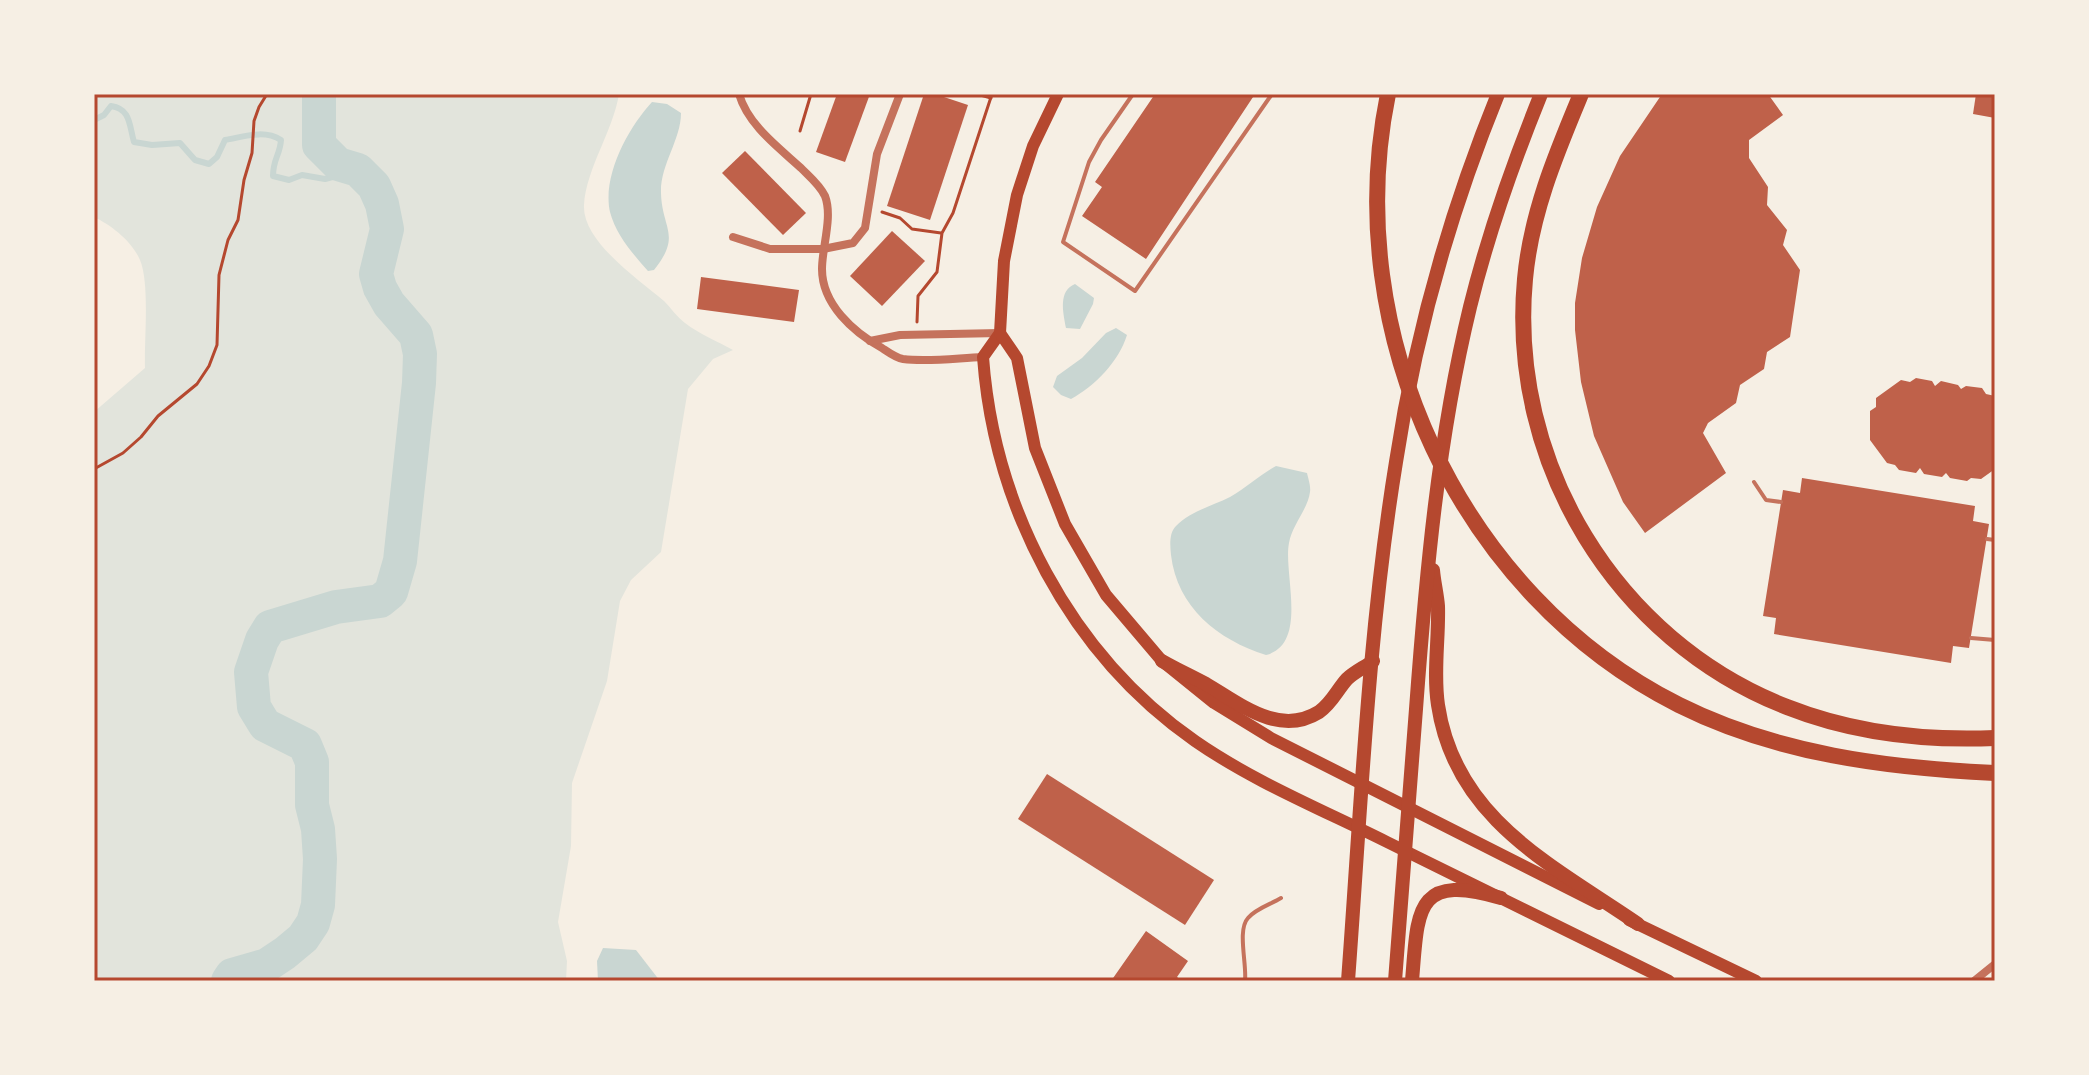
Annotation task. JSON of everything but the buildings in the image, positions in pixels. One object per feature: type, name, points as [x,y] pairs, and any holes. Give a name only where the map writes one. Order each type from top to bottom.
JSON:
[{"type":"highway","points":[[1388,94],[1380,144],[1378,221],[1381,268],[1401,367],[1423,428],[1448,480],[1482,535],[1536,599],[1619,670],[1680,706],[1753,735],[1817,752],[1884,764],[1995,773]]},
{"type":"highway","points":[[1581,94],[1551,167],[1533,225],[1525,282],[1524,339],[1532,400],[1545,453],[1572,517],[1594,552],[1622,590],[1667,634],[1721,674],[1766,698],[1818,718],[1887,734],[1951,739],[1995,738]]},
{"type":"main road","points":[[1058,94],[1033,146],[1011,216],[1004,261],[1000,333],[983,357],[994,439],[1017,509],[1045,571],[1096,646],[1137,692],[1196,741],[1253,776],[1669,981]]},
{"type":"main road","points":[[1348,981],[1373,661],[1390,496],[1418,349],[1460,198],[1498,94]]},
{"type":"main road","points":[[1395,981],[1429,545],[1445,428],[1470,305],[1496,216],[1541,94]]},
{"type":"main road","points":[[1000,333],[1017,358],[1035,448],[1065,524],[1106,595],[1162,661],[1184,681],[1241,721],[1363,785],[1756,981]]},
{"type":"main road","points":[[1429,545],[1438,605],[1438,703],[1454,760],[1468,786],[1486,812],[1507,832],[1638,924]]},
{"type":"main road","points":[[1162,661],[1256,713],[1275,720],[1291,721],[1318,712],[1336,696],[1349,677],[1373,661]]},
{"type":"main road","points":[[1412,981],[1416,923],[1428,902],[1438,894],[1454,889],[1478,891],[1501,898]]},
{"type":"street","points":[[739,94],[749,116],[813,179],[825,196],[827,215],[823,282],[828,295],[846,320],[869,341],[900,359],[983,357]]},
{"type":"street","points":[[733,237],[770,249],[823,249],[853,243],[865,228],[877,154],[900,94]]},
{"type":"street","points":[[869,341],[900,335],[1000,333]]},
{"type":"street","points":[[1974,981],[1995,964]]},
{"type":"lane","points":[[1133,94],[1089,162],[1063,242],[1135,291],[1272,94]]},
{"type":"lane","points":[[1754,482],[1766,500],[1781,502]]},
{"type":"lane","points":[[1987,539],[1995,540]]},
{"type":"lane","points":[[1971,638],[1995,640]]},
{"type":"lane","points":[[1245,981],[1244,923],[1249,916],[1281,898]]},
{"type":"path","points":[[94,469],[123,453],[141,437],[158,416],[197,384],[209,366],[217,345],[219,275],[228,240],[238,220],[252,153],[254,121],[267,94]]},
{"type":"path","points":[[800,131],[811,94]]},
{"type":"path","points":[[917,324],[917,301],[920,292],[937,272],[942,233],[953,213],[991,96],[977,94]]},
{"type":"path","points":[[879,211],[900,218],[912,229],[942,233]]},
{"type":"shaded area","points":[[94,94],[619,94],[589,178],[584,205],[586,219],[592,232],[614,258],[664,301],[682,321],[733,350],[713,359],[688,389],[661,552],[631,580],[620,601],[607,681],[572,783],[571,846],[558,922],[567,961],[566,981],[94,981],[94,412],[145,368],[146,312],[140,260],[120,234],[94,217]]},
{"type":"shaded area","points":[[652,102],[667,104],[681,113],[661,193],[669,240],[654,270],[648,271],[616,229],[609,198],[613,168],[619,153],[634,125]]},
{"type":"shaded area","points":[[1075,284],[1094,298],[1080,329],[1066,328],[1064,315],[1064,297]]},
{"type":"shaded area","points":[[1116,328],[1127,335],[1112,363],[1080,394],[1071,399],[1061,395],[1053,387],[1057,376],[1082,358],[1106,333]]},
{"type":"shaded area","points":[[1276,466],[1307,473],[1310,490],[1289,543],[1291,623],[1287,637],[1279,648],[1266,655],[1248,649],[1216,630],[1191,606],[1175,574],[1170,539],[1182,521],[1230,497]]},
{"type":"shaded area","points":[[603,948],[636,950],[660,981],[598,981],[597,961]]},
{"type":"waterway","points":[[228,981],[232,975],[267,965],[303,938],[313,923],[318,905],[320,859],[318,829],[312,805],[312,762],[305,745],[265,725],[254,707],[251,672],[270,627],[336,607],[380,601],[391,592],[400,561],[419,383],[420,354],[416,335],[389,304],[376,274],[387,229],[382,204],[374,186],[358,170],[338,164],[319,145],[319,94]]},
{"type":"waterway","points":[[94,120],[104,115],[111,106],[118,108],[126,114],[134,142],[152,145],[180,143],[195,160],[209,164],[217,157],[225,140],[268,135],[281,140],[273,176],[289,180],[302,175],[325,179],[358,170]]}]
